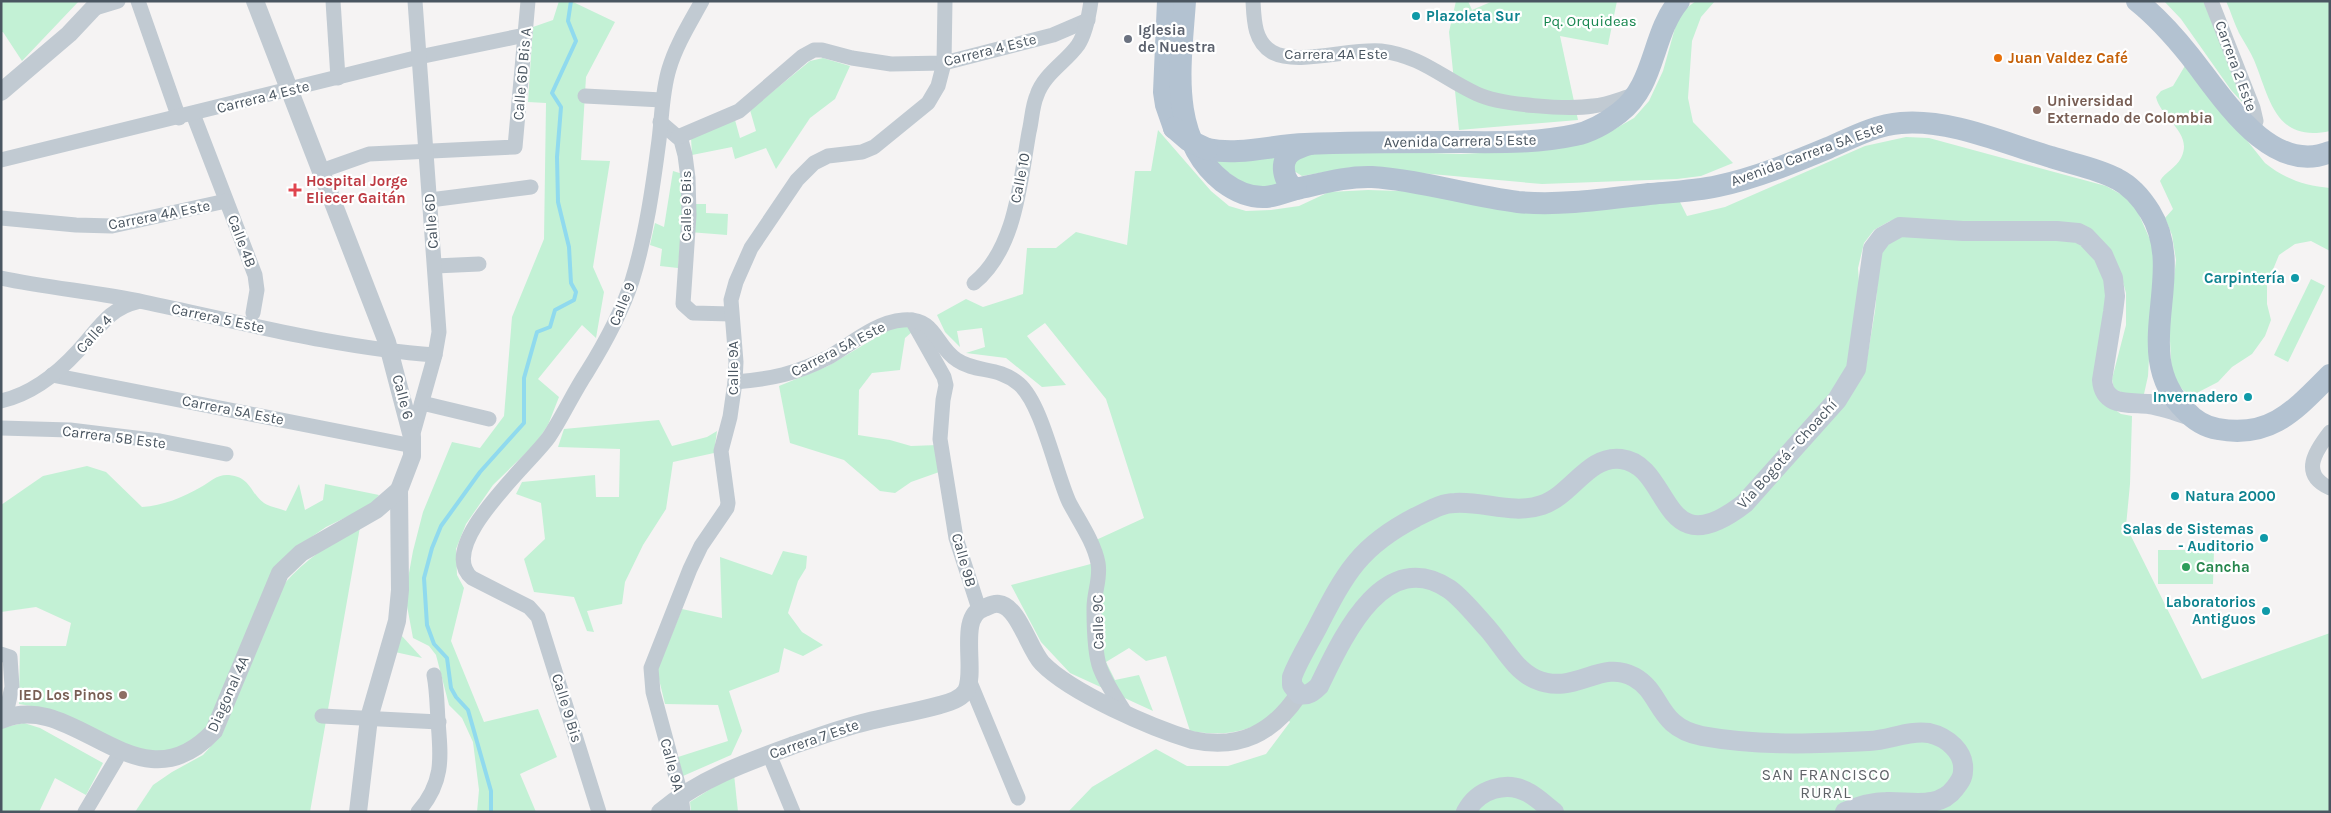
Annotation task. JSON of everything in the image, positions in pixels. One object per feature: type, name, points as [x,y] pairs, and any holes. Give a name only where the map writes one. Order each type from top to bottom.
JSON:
[{"type":"main road","points":[[1168,1],[1164,92],[1166,105],[1181,130]]},
{"type":"main road","points":[[1181,130],[1180,93],[1185,1]]},
{"type":"main road","name":"Avenida Carrera 5 Este","points":[[1181,130],[1188,140],[1207,149],[1239,151],[1273,146],[1312,144],[1499,142],[1561,137],[1589,130],[1610,119],[1628,105],[1636,94],[1648,74],[1668,17],[1679,1]]},
{"type":"main road","points":[[2137,1],[2175,38],[2252,131],[2270,146],[2306,158],[2330,152]]},
{"type":"main road","name":"Avenida Carrera 5A Este","points":[[1181,130],[1206,166],[1233,188],[1259,197],[1356,178],[1373,177],[1518,202],[1579,202],[1717,186],[1794,162],[1884,125],[1913,122],[1944,125],[2115,178],[2141,199],[2155,222],[2164,248],[2164,270],[2158,333],[2162,374],[2175,399],[2191,416],[2209,427],[2227,431],[2265,427],[2294,410],[2330,375]]},
{"type":"main road","points":[[1296,189],[1289,184],[1285,177],[1285,163],[1291,152],[1312,144]]},
{"type":"main road","name":"Vía Bogotá - Choachí","points":[[1299,694],[1292,685],[1293,674],[1344,576],[1366,550],[1390,530],[1435,507],[1453,503],[1519,509],[1539,506],[1566,492],[1592,466],[1605,460],[1619,459],[1633,462],[1645,470],[1669,510],[1687,522],[1702,524],[1716,522],[1745,503],[1837,400],[1850,382],[1856,369],[1860,352],[1873,249],[1882,237],[1900,227],[1963,231],[2057,230],[2078,233],[2086,237],[2103,255],[2113,278],[2115,296],[2102,384],[2108,395],[2120,403],[2148,404],[2191,416]]},
{"type":"main road","points":[[2148,404],[2158,393],[2162,374]]},
{"type":"main road","points":[[1299,694],[1310,694],[1319,686],[1354,620],[1378,594],[1392,585],[1411,579],[1426,580],[1448,588],[1458,596],[1488,629],[1514,662],[1534,679],[1559,685],[1576,682],[1605,671],[1626,673],[1643,684],[1668,719],[1691,733],[1738,740],[1798,743],[1873,741],[1902,734],[1929,733],[1940,737],[1958,750],[1963,765],[1962,777],[1952,792],[1944,799],[1929,802],[1876,802],[1845,812]]},
{"type":"main road","points":[[1466,812],[1473,801],[1485,792],[1508,787],[1530,793],[1554,812]]},
{"type":"street","points":[[1,92],[56,47],[97,4],[118,1]]},
{"type":"street","name":"Calle 4B","points":[[138,1],[186,116],[226,201],[255,275],[257,290],[253,313]]},
{"type":"street","name":"Calle 6","points":[[255,1],[391,352],[413,442],[409,467],[399,490],[399,605],[397,621],[369,718],[358,812]]},
{"type":"street","points":[[333,1],[338,78]]},
{"type":"street","name":"Calle 6D","points":[[413,442],[436,355],[438,314],[415,1]]},
{"type":"street","name":"Calle 6D Bis A","points":[[426,151],[515,147],[528,1]]},
{"type":"street","name":"Calle 9","points":[[529,607],[472,578],[464,571],[462,564],[466,547],[482,513],[548,438],[599,352],[622,308],[632,280],[645,225],[662,100],[675,52],[702,1]]},
{"type":"street","name":"Calle 9A","points":[[682,804],[653,692],[651,668],[690,569],[701,546],[727,508],[727,487],[722,451],[731,412],[735,382],[736,362],[731,300],[736,282],[750,248],[797,180],[814,163],[828,156],[869,150],[880,144],[928,102],[938,86],[944,63],[945,1]]},
{"type":"street","name":"Calle 10","points":[[974,283],[994,263],[1003,243],[1015,206],[1036,96],[1041,86],[1078,44],[1088,20],[1091,1]]},
{"type":"street","name":"Carrera 4A Este","points":[[1253,1],[1256,29],[1264,47],[1284,57],[1365,51],[1392,53],[1428,65],[1477,94],[1508,103],[1592,107],[1636,94]]},
{"type":"street","name":"Carrera 2 Este","points":[[2211,1],[2253,108],[2256,121],[2252,131]]},
{"type":"street","name":"Carrera 4 Este","points":[[678,137],[738,111],[803,56],[814,50],[891,64],[944,63],[1053,35],[1088,20]]},
{"type":"street","name":"Carrera 4 Este","points":[[1,160],[290,91],[419,57],[525,35]]},
{"type":"street","points":[[585,96],[662,100]]},
{"type":"street","points":[[660,122],[678,137]]},
{"type":"street","name":"Calle 9 Bis","points":[[678,137],[685,155],[689,195],[682,301],[685,308],[693,313],[731,314]]},
{"type":"street","points":[[321,171],[369,154],[426,151]]},
{"type":"street","points":[[430,200],[531,187]]},
{"type":"street","name":"Carrera 4A Este","points":[[1,218],[76,225],[112,226],[226,201]]},
{"type":"street","points":[[435,266],[479,264]]},
{"type":"street","name":"Carrera 5 Este","points":[[1,278],[59,290],[141,301],[391,352],[436,355]]},
{"type":"street","name":"Calle 4","points":[[1,402],[26,392],[52,376],[79,350],[109,315],[124,306],[141,301]]},
{"type":"street","name":"Carrera 5A Este","points":[[735,382],[781,377],[827,358],[889,323],[912,320]]},
{"type":"street","name":"Calle 9C","points":[[912,320],[922,323],[932,330],[948,353],[956,360],[1005,374],[1027,393],[1032,401],[1068,500],[1096,554],[1099,573],[1094,608],[1099,664],[1126,714]]},
{"type":"street","name":"Calle 9B","points":[[912,320],[944,377],[946,385],[940,438],[956,538],[978,609]]},
{"type":"street","name":"Carrera 5A Este","points":[[52,376],[413,442]]},
{"type":"street","points":[[422,403],[488,419]]},
{"type":"street","name":"Carrera 5B Este","points":[[1,428],[70,430],[160,441],[226,454]]},
{"type":"street","points":[[2330,432],[2316,450],[2312,463],[2318,480],[2330,488]]},
{"type":"street","name":"Diagonal 4A","points":[[3,719],[26,715],[47,719],[117,758],[142,767],[155,768],[170,764],[197,751],[207,741],[219,721],[272,588],[280,573],[301,553],[376,510],[399,490]]},
{"type":"street","points":[[1018,798],[969,680],[968,664],[971,619],[978,609],[993,604],[1006,606],[1015,616],[1035,653],[1045,666],[1063,680],[1126,714],[1192,740],[1204,743],[1230,742],[1251,736],[1274,726],[1299,694]]},
{"type":"street","name":"Calle 9 Bis","points":[[529,607],[541,624],[599,812]]},
{"type":"street","points":[[3,719],[12,687],[6,656]]},
{"type":"street","points":[[418,812],[432,794],[438,780],[441,761],[434,675]]},
{"type":"street","name":"Carrera 7 Este","points":[[660,812],[682,804],[716,775],[768,754],[863,722],[951,702],[965,692],[969,680]]},
{"type":"street","points":[[322,716],[438,722]]},
{"type":"street","points":[[768,754],[793,812]]},
{"type":"street","points":[[85,812],[117,758]]},
{"type":"green space","points":[[1,1],[79,1],[22,61],[3,32],[1,32]]},
{"type":"green space","points":[[559,1],[571,1],[615,22],[586,77],[581,160],[610,161],[593,267],[604,292],[596,338],[582,325],[538,379],[559,397],[548,425],[536,443],[493,485],[466,524],[456,549],[457,575],[464,588],[451,641],[484,722],[538,709],[557,757],[520,774],[536,812],[477,812],[479,790],[473,742],[462,718],[449,705],[436,655],[429,646],[413,638],[405,595],[413,551],[423,512],[452,442],[480,448],[504,416],[512,317],[544,239],[546,103],[528,102],[533,27],[553,20]]},
{"type":"green space","name":"Pq. Orquideas","points":[[1456,1],[1468,1],[1472,10],[1493,1],[1617,1],[1608,45],[1560,36],[1578,120],[1459,130],[1449,32]]},
{"type":"green space","points":[[1696,1],[1715,1],[1701,17],[1692,41],[1688,98],[1693,122],[1733,163],[1701,176],[1677,179],[1542,184],[1353,167],[1302,176],[1294,171],[1291,159],[1298,154],[1369,151],[1461,154],[1552,149],[1613,130],[1634,118],[1649,101],[1663,71],[1677,21],[1685,9]]},
{"type":"green space","points":[[2164,1],[2203,1],[2244,104],[2231,90],[2181,19]]},
{"type":"green space","points":[[2226,1],[2330,1],[2330,131],[2312,133],[2297,130],[2286,124],[2277,115]]},
{"type":"green space","points":[[823,58],[850,66],[835,99],[810,118],[776,169],[766,148],[735,159],[732,147],[692,155],[691,138],[735,120],[740,138],[756,131],[750,110],[810,61]]},
{"type":"green space","points":[[2186,64],[2265,163],[2296,181],[2312,186],[2330,188],[2330,251],[2311,241],[2295,244],[2279,255],[2267,284],[2267,304],[2271,320],[2265,336],[2252,354],[2232,367],[2218,382],[2189,397],[2172,377],[2169,323],[2176,260],[2172,235],[2165,218],[2173,209],[2160,181],[2176,165],[2184,149],[2180,134],[2159,105],[2156,97],[2161,91],[2173,86]]},
{"type":"green space","points":[[1158,130],[1211,191],[1229,206],[1246,211],[1299,206],[1329,192],[1368,190],[1679,200],[1687,216],[1725,207],[1865,146],[1906,137],[1929,138],[2106,186],[2124,196],[2137,210],[2155,251],[2148,376],[2144,394],[2138,399],[2114,389],[2112,379],[2126,325],[2126,293],[2120,271],[2073,226],[2034,221],[1940,224],[1911,219],[1890,221],[1874,230],[1864,243],[1858,268],[1865,371],[1875,311],[1880,258],[1884,244],[1894,235],[2070,235],[2101,264],[2107,288],[2105,403],[2121,414],[2132,416],[2130,484],[2126,526],[2202,679],[2330,633],[2330,812],[1068,812],[1092,787],[1156,749],[1187,766],[1228,766],[1266,754],[1290,722],[1281,711],[1258,724],[1237,731],[1203,733],[1190,731],[1166,656],[1146,661],[1129,648],[1106,662],[1115,680],[1139,675],[1153,711],[1070,673],[1041,642],[1011,585],[1102,561],[1096,540],[1144,518],[1106,399],[1045,323],[1027,336],[1066,385],[1042,387],[1006,358],[966,353],[985,347],[982,328],[957,331],[960,347],[945,332],[937,315],[966,299],[983,307],[1023,294],[1027,248],[1056,248],[1076,232],[1127,245],[1135,171],[1151,171]]},
{"type":"green space","points":[[1277,154],[1284,184],[1250,189],[1209,158]]},
{"type":"green space","points":[[673,171],[686,175],[678,268],[660,266],[662,249],[650,245],[655,223],[664,227]]},
{"type":"green space","points":[[691,204],[706,204],[706,213],[728,214],[727,235],[689,232]]},
{"type":"green space","points":[[2311,279],[2325,286],[2288,362],[2274,355]]},
{"type":"green space","points":[[907,324],[913,331],[905,338],[900,370],[872,373],[859,390],[858,435],[890,440],[911,446],[938,445],[942,471],[911,482],[895,493],[880,491],[844,460],[790,443],[779,386],[828,366],[892,328]]},
{"type":"green space","points":[[659,420],[672,446],[707,437],[717,431],[714,453],[673,462],[666,509],[643,545],[625,582],[622,604],[587,611],[594,632],[587,631],[574,597],[534,592],[524,559],[545,539],[541,503],[516,494],[522,482],[595,475],[596,497],[619,497],[620,449],[558,447],[564,429]]},
{"type":"green space","points":[[87,466],[106,472],[142,507],[158,505],[173,500],[194,491],[217,477],[225,475],[236,476],[242,479],[264,503],[286,511],[299,484],[305,510],[323,500],[325,484],[379,495],[371,505],[326,527],[291,551],[204,734],[157,759],[65,721],[43,708],[19,704],[20,646],[66,646],[71,623],[36,607],[1,612],[1,505],[43,476]]},
{"type":"green space","points":[[360,527],[310,812],[135,812],[153,785],[203,755],[222,734],[284,584],[319,552]]},
{"type":"green space","name":"Cancha","points":[[2158,550],[2214,550],[2213,584],[2158,584]]},
{"type":"green space","points":[[783,551],[807,556],[806,568],[798,581],[788,613],[802,632],[823,645],[803,656],[784,648],[779,672],[729,691],[742,731],[731,755],[683,776],[678,757],[728,741],[718,705],[665,704],[657,671],[682,609],[722,618],[720,557],[772,575]]},
{"type":"green space","points":[[401,635],[422,658],[395,652]]},
{"type":"green space","points":[[24,723],[40,728],[103,763],[86,795],[55,778],[39,812],[1,812],[1,728]]},
{"type":"green space","points":[[734,774],[738,812],[691,812],[690,802]]},
{"type":"waterway","points":[[491,812],[491,791],[468,710],[456,697],[451,688],[447,658],[434,644],[427,625],[424,578],[432,548],[441,526],[480,472],[524,423],[524,378],[537,332],[550,327],[555,310],[574,300],[576,292],[571,283],[569,247],[558,202],[557,157],[561,107],[552,93],[576,41],[568,21],[571,1]]},
{"type":"place","name":"Plazoleta Sur","points":[[1416,16]]},
{"type":"place","name":"Iglesia de Nuestra","points":[[1128,39]]},
{"type":"place","name":"Juan Valdez Café","points":[[1998,58]]},
{"type":"place","name":"Universidad Externado de Colombia","points":[[2037,110]]},
{"type":"place","name":"Hospital Jorge Eliecer Gaitán","points":[[295,190]]},
{"type":"place","name":"Carpintería","points":[[2295,278]]},
{"type":"place","name":"Invernadero","points":[[2248,397]]},
{"type":"place","name":"Natura 2000","points":[[2175,496]]},
{"type":"place","name":"Salas de Sistemas - Auditorio","points":[[2264,538]]},
{"type":"place","name":"Cancha","points":[[2186,567]]},
{"type":"place","name":"Laboratorios Antiguos","points":[[2266,611]]},
{"type":"place","name":"IED Los Pinos","points":[[123,695]]},
{"type":"district","name":"SAN FRANCISCO RURAL","points":[[1826,783]]}]
